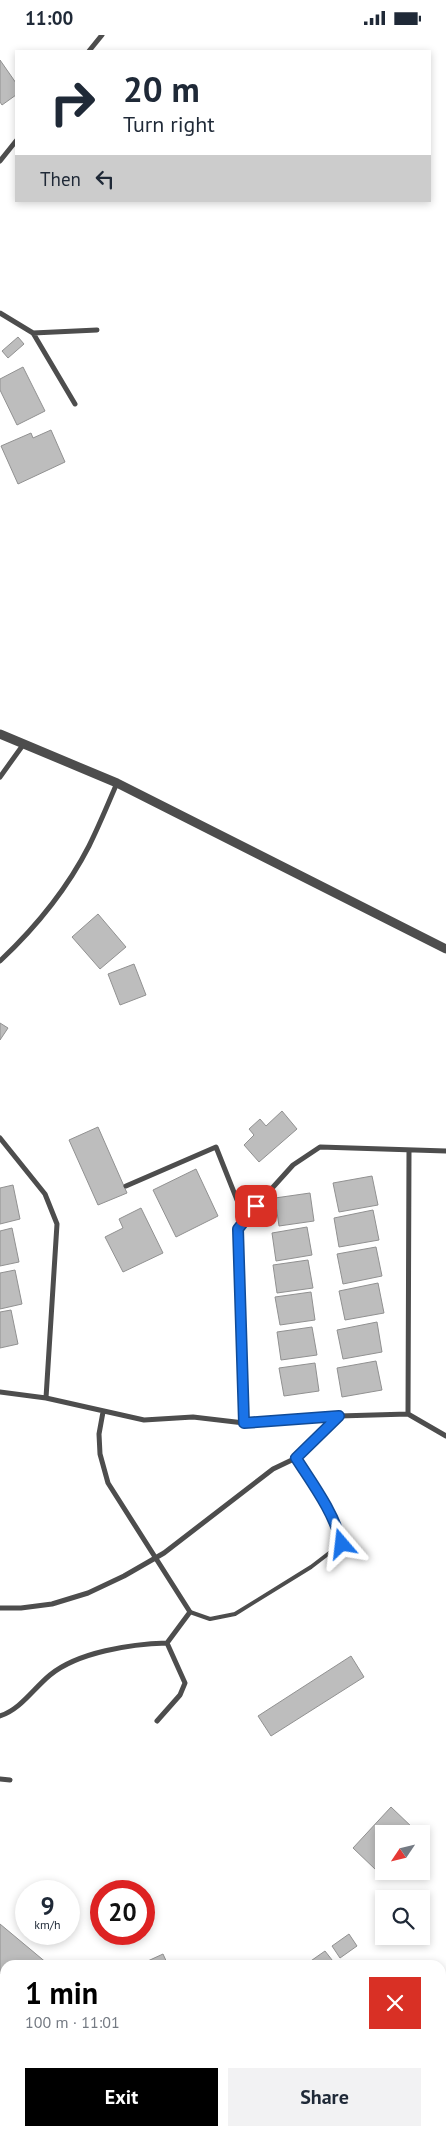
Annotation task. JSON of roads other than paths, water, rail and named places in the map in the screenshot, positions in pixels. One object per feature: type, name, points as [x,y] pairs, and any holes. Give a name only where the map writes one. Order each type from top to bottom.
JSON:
[{"type":"street","points":[[90,50],[102,35]]},
{"type":"street","points":[[0,161],[15,142]]},
{"type":"street","points":[[0,313],[33,333],[75,404]]},
{"type":"street","points":[[33,333],[96,330]]},
{"type":"street","points":[[0,735],[117,783],[446,949]]},
{"type":"street","points":[[0,777],[22,745]]},
{"type":"street","points":[[0,961],[22,940],[61,891],[88,847],[117,783]]},
{"type":"street","points":[[0,1138],[45,1194],[57,1224],[46,1398]]},
{"type":"street","points":[[126,1186],[216,1147],[245,1220]]},
{"type":"street","points":[[244,1423],[238,1229],[293,1165],[320,1147],[446,1151]]},
{"type":"street","points":[[408,1414],[409,1151]]},
{"type":"street","points":[[0,1392],[46,1398],[144,1420],[193,1417],[244,1423],[339,1416],[408,1414],[446,1436]]},
{"type":"street","points":[[103,1411],[99,1434],[100,1454],[108,1483],[190,1612],[167,1643]]},
{"type":"street","points":[[0,1608],[21,1608],[52,1604],[124,1576],[156,1558],[273,1469],[296,1458],[339,1416]]},
{"type":"street","points":[[0,1716],[13,1712],[51,1675],[69,1663],[109,1650],[149,1643],[167,1643]]},
{"type":"street","points":[[157,1721],[180,1695],[185,1683],[167,1643]]},
{"type":"street","points":[[0,1779],[10,1780]]},
{"type":"lane","points":[[190,1612],[210,1619],[235,1614],[311,1567],[342,1544],[328,1507],[296,1458]]}]
